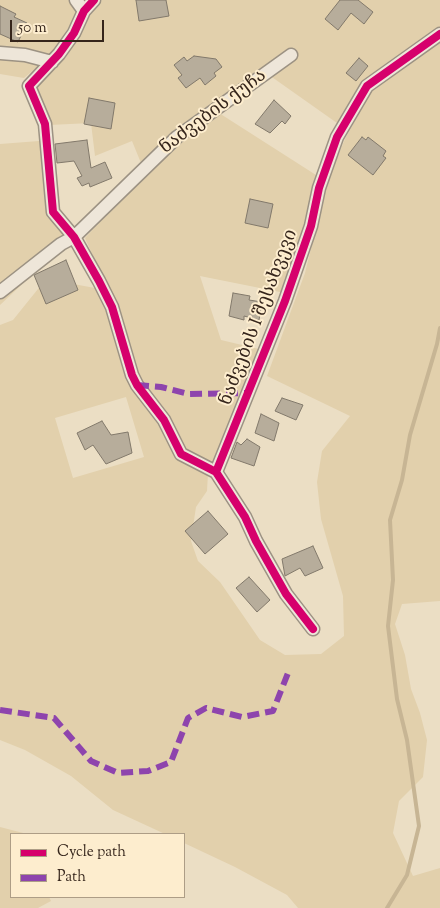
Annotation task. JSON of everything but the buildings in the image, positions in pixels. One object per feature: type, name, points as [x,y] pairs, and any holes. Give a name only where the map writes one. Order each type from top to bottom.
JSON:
[{"type":"street","points":[[76,0],[84,11]]},
{"type":"street","points":[[94,0],[84,11],[74,33],[52,62],[29,86],[45,124],[53,212],[74,237],[112,307],[132,376],[137,385],[164,420],[181,454],[216,472],[245,517],[256,541],[286,594],[312,629]]},
{"type":"street","name":"ნაძვების I შესახვევი","points":[[216,472],[285,301],[311,226],[320,188],[337,138],[367,86],[440,34]]},
{"type":"street","points":[[0,53],[25,54],[52,62]]},
{"type":"street","name":"ნაძვების ქუჩა","points":[[0,292],[62,244],[74,237],[177,137],[291,55]]},
{"type":"shaded area","points":[[0,0],[71,0],[79,10],[52,55],[24,78],[0,74]]},
{"type":"shaded area","points":[[102,0],[440,0],[440,27],[425,41],[359,87],[337,123],[269,75],[295,56],[292,48],[171,137],[141,163],[132,141],[95,156],[91,123],[49,125],[35,88]]},
{"type":"shaded area","points":[[440,42],[440,601],[402,604],[395,624],[405,655],[411,689],[427,740],[423,777],[399,801],[393,833],[413,876],[440,868],[440,908],[298,908],[287,895],[235,867],[185,843],[185,833],[163,833],[113,810],[71,776],[25,750],[0,740],[0,325],[13,320],[46,279],[95,288],[108,309],[134,387],[147,410],[162,424],[179,458],[208,473],[207,491],[196,507],[191,541],[198,561],[220,582],[260,640],[285,655],[321,654],[344,636],[343,596],[321,519],[317,482],[322,451],[350,416],[267,376],[305,273],[328,180],[345,139],[371,91]],"holes":[[[126,397],[144,457],[73,478],[55,418]]]},
{"type":"shaded area","points":[[219,113],[316,175],[314,195],[288,274],[285,293],[200,276],[221,340],[259,349],[211,466],[182,449],[136,377],[116,308],[85,238],[147,171],[182,138]]},
{"type":"shaded area","points":[[39,141],[43,152],[47,217],[68,232],[65,244],[0,305],[0,144]]},
{"type":"shaded area","points":[[0,827],[23,833],[10,833],[10,898],[50,898],[51,901],[38,908],[0,908]]},
{"type":"waterway","points":[[387,908],[407,875],[419,826],[407,740],[397,699],[388,626],[393,580],[390,520],[402,480],[410,435],[440,328]]},
{"type":"marked path","points":[[137,385],[161,387],[189,394],[248,393]]},
{"type":"marked path","points":[[0,710],[54,718],[91,761],[118,773],[148,771],[171,762],[188,718],[206,708],[242,717],[273,711],[288,673]]},
{"type":"cycle path","points":[[94,0],[84,11],[74,33],[59,54],[29,86],[45,124],[53,212],[74,237],[112,307],[132,375],[137,385],[164,420],[181,454],[216,472]]},
{"type":"cycle path","points":[[313,629],[286,594],[256,541],[245,517],[216,472],[285,301],[311,226],[319,188],[337,137],[367,86],[440,34]]}]
